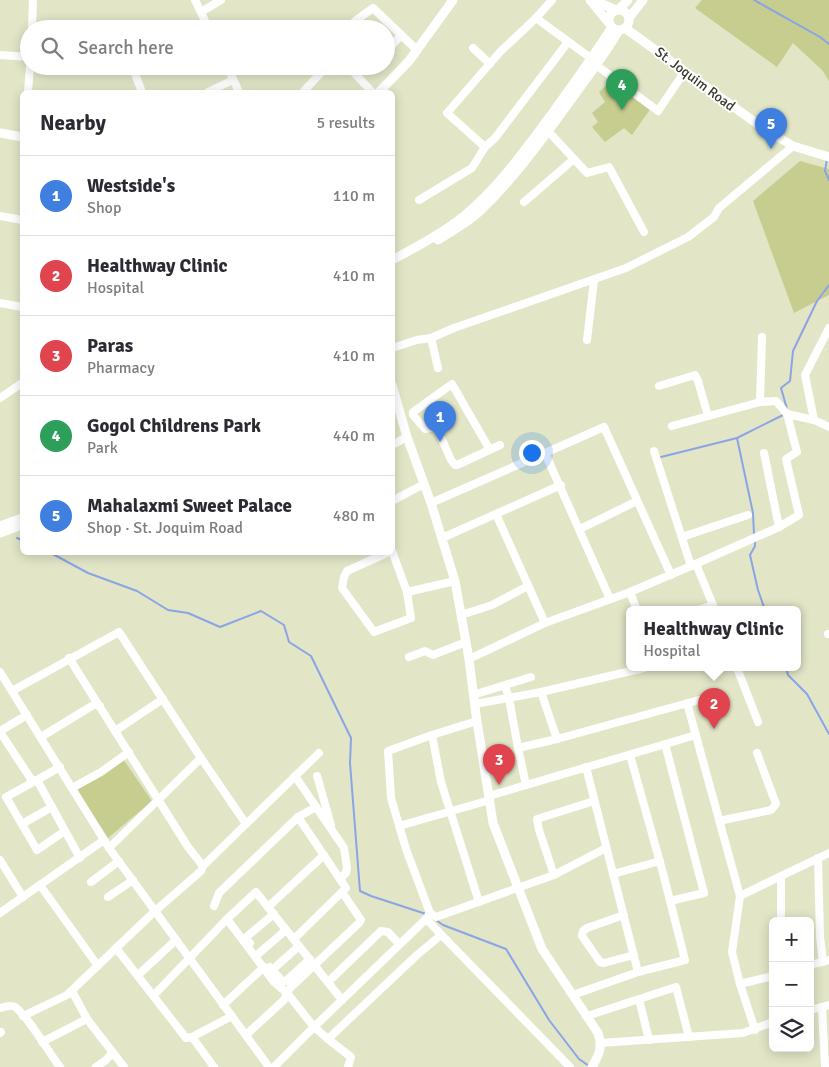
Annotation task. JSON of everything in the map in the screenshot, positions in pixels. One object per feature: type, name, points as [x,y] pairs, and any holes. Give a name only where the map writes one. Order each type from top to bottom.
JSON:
[{"type":"main road","points":[[381,90],[409,61],[453,0]]},
{"type":"main road","points":[[592,0],[627,13],[623,25]]},
{"type":"main road","points":[[592,0],[623,25]]},
{"type":"main road","points":[[623,25],[610,16],[628,0]]},
{"type":"main road","points":[[395,260],[464,216],[488,193],[514,164],[643,0]]},
{"type":"main road","name":"St. Joquim Road","points":[[623,25],[762,128],[794,146],[829,157]]},
{"type":"main road","points":[[395,260],[450,233],[479,212],[524,162],[548,131],[594,62]]},
{"type":"main road","points":[[0,133],[20,138]]},
{"type":"main road","points":[[395,395],[455,580],[469,659],[493,823],[542,949],[598,1033],[602,1043],[592,1067]]},
{"type":"main road","points":[[0,526],[20,519]]},
{"type":"main road","points":[[0,533],[20,526]]},
{"type":"street","points":[[32,20],[33,0]]},
{"type":"street","points":[[195,0],[205,20]]},
{"type":"street","points":[[201,12],[221,0]]},
{"type":"street","points":[[485,148],[447,113],[490,64],[552,0]]},
{"type":"street","points":[[356,20],[373,8],[385,20]]},
{"type":"street","points":[[536,18],[658,111],[685,72]]},
{"type":"street","points":[[395,29],[417,50]]},
{"type":"street","points":[[395,42],[401,35]]},
{"type":"street","points":[[419,200],[472,168],[485,148],[495,138],[568,42]]},
{"type":"street","points":[[472,48],[490,64]]},
{"type":"street","points":[[0,55],[20,56]]},
{"type":"street","points":[[28,90],[29,75]]},
{"type":"street","points":[[135,75],[141,90]]},
{"type":"street","points":[[230,75],[238,90]]},
{"type":"street","points":[[305,90],[319,75]]},
{"type":"street","points":[[356,75],[370,90]]},
{"type":"street","points":[[213,90],[233,80]]},
{"type":"street","points":[[548,131],[587,173],[609,168],[644,232]]},
{"type":"street","points":[[395,347],[431,338],[454,328],[626,268],[688,237],[714,218],[719,208],[794,146]]},
{"type":"street","points":[[524,202],[574,159]]},
{"type":"street","points":[[0,216],[20,220]]},
{"type":"street","points":[[587,340],[594,280]]},
{"type":"street","points":[[0,303],[20,307]]},
{"type":"street","points":[[814,420],[805,375],[829,328]]},
{"type":"street","points":[[760,402],[762,337]]},
{"type":"street","points":[[431,338],[438,368]]},
{"type":"street","points":[[659,386],[695,376],[708,416]]},
{"type":"street","points":[[0,398],[20,384]]},
{"type":"street","points":[[490,450],[452,384],[414,410],[413,415],[425,429],[437,428],[455,465],[490,450],[500,445]]},
{"type":"street","points":[[469,659],[545,623],[630,592],[694,565],[779,527],[799,514],[786,459],[797,452],[787,414],[776,401],[760,402],[672,426]]},
{"type":"street","points":[[787,414],[814,420],[829,427]]},
{"type":"street","points":[[395,442],[418,422]]},
{"type":"street","points":[[431,503],[604,427],[670,575]]},
{"type":"street","points":[[654,451],[682,537],[713,606]]},
{"type":"street","points":[[546,453],[610,599]]},
{"type":"street","points":[[764,453],[779,527]]},
{"type":"street","points":[[395,499],[424,484]]},
{"type":"street","points":[[442,538],[561,485]]},
{"type":"street","points":[[580,529],[637,501]]},
{"type":"street","points":[[496,514],[545,623]]},
{"type":"street","points":[[682,537],[748,515]]},
{"type":"street","points":[[383,555],[347,572],[342,588],[374,632],[411,618],[408,592],[394,555]]},
{"type":"street","points":[[408,592],[455,580]]},
{"type":"street","points":[[461,615],[492,605],[528,586]]},
{"type":"street","points":[[630,592],[635,606]]},
{"type":"street","points":[[12,691],[119,632],[246,824]]},
{"type":"street","points":[[410,657],[425,651],[433,655],[466,642]]},
{"type":"street","points":[[69,658],[188,846],[203,866]]},
{"type":"street","points":[[474,700],[509,698],[631,671]]},
{"type":"street","points":[[739,671],[758,722]]},
{"type":"street","points":[[0,674],[109,848],[269,1067]]},
{"type":"street","points":[[474,700],[531,677]]},
{"type":"street","points":[[505,686],[526,785]]},
{"type":"street","points":[[541,692],[557,739]]},
{"type":"street","points":[[116,731],[163,699]]},
{"type":"street","points":[[518,748],[699,700]]},
{"type":"street","points":[[687,703],[740,896],[732,952],[755,1030]]},
{"type":"street","points":[[41,737],[95,704],[100,706]]},
{"type":"street","points":[[27,715],[0,731],[52,807],[80,858]]},
{"type":"street","points":[[477,721],[388,751],[391,798],[428,916],[441,935],[570,1067]]},
{"type":"street","points":[[432,735],[441,782],[479,902]]},
{"type":"street","points":[[399,826],[450,812],[526,785],[696,735]]},
{"type":"street","points":[[665,744],[704,893],[670,901]]},
{"type":"street","points":[[72,788],[101,772],[129,752]]},
{"type":"street","points":[[23,1016],[72,991],[155,911],[200,871],[319,753]]},
{"type":"street","points":[[719,821],[771,810],[775,806],[776,804],[757,754]]},
{"type":"street","points":[[574,995],[638,972],[685,960],[660,861],[630,755]]},
{"type":"street","points":[[109,848],[201,758]]},
{"type":"street","points":[[60,767],[3,799],[22,824],[37,850],[65,831]]},
{"type":"street","points":[[586,767],[638,972]]},
{"type":"street","points":[[295,776],[344,848],[347,860],[346,873],[340,879]]},
{"type":"street","points":[[317,776],[332,831]]},
{"type":"street","points":[[554,875],[537,819],[594,801]]},
{"type":"street","points":[[22,824],[52,807]]},
{"type":"street","points":[[214,906],[219,893],[298,817],[316,807]]},
{"type":"street","points":[[294,939],[346,888],[298,817]]},
{"type":"street","points":[[0,913],[104,840]]},
{"type":"street","points":[[428,916],[436,917],[554,875],[606,848]]},
{"type":"street","points":[[740,896],[829,853]]},
{"type":"street","points":[[324,855],[245,938],[282,982],[286,982],[312,962],[361,920],[342,892]]},
{"type":"street","points":[[814,964],[827,961],[820,938],[818,858]]},
{"type":"street","points":[[0,860],[23,897]]},
{"type":"street","points":[[91,882],[119,861]]},
{"type":"street","points":[[613,874],[660,861]]},
{"type":"street","points":[[781,876],[782,917]]},
{"type":"street","points":[[108,897],[133,880]]},
{"type":"street","points":[[40,885],[98,966]]},
{"type":"street","points":[[154,995],[227,919],[256,892],[342,1000]]},
{"type":"street","points":[[274,1067],[428,916]]},
{"type":"street","points":[[624,916],[587,928],[583,931],[582,936],[600,962],[604,963],[634,955]]},
{"type":"street","points":[[227,919],[274,982],[287,993],[314,1027],[351,1057],[348,1067]]},
{"type":"street","points":[[258,954],[286,930]]},
{"type":"street","points":[[328,982],[381,931],[388,932],[399,944]]},
{"type":"street","points":[[328,1038],[441,935]]},
{"type":"street","points":[[138,975],[176,940]]},
{"type":"street","points":[[272,970],[299,946]]},
{"type":"street","points":[[116,948],[186,1038],[192,1038],[232,1016]]},
{"type":"street","points":[[246,1035],[284,1000],[287,993],[312,962]]},
{"type":"street","points":[[223,1005],[264,967]]},
{"type":"street","points":[[740,984],[769,977]]},
{"type":"street","points":[[588,1016],[676,987],[689,1037]]},
{"type":"street","points":[[72,991],[87,1019],[124,1067]]},
{"type":"street","points":[[639,999],[649,1040]]},
{"type":"street","points":[[0,1008],[9,1005],[14,1007],[23,1016],[60,1067]]},
{"type":"street","points":[[825,1006],[825,1067]]},
{"type":"street","points":[[42,1042],[87,1019]]},
{"type":"street","points":[[602,1043],[743,1033],[769,1024]]},
{"type":"street","points":[[192,1038],[214,1067]]},
{"type":"street","points":[[96,1067],[106,1060],[112,1052]]},
{"type":"green space","points":[[702,0],[829,0],[829,81],[822,70],[793,43],[777,67],[695,8]]},
{"type":"green space","points":[[613,79],[651,108],[632,135],[624,128],[605,142],[592,127],[598,122],[592,113],[605,102],[599,92]]},
{"type":"green space","points":[[800,161],[829,169],[829,295],[794,313],[753,201]]},
{"type":"green space","points":[[123,759],[152,801],[108,838],[76,789]]},
{"type":"waterway","points":[[754,0],[829,44]]},
{"type":"waterway","points":[[827,159],[825,171],[829,180]]},
{"type":"waterway","points":[[787,409],[781,388],[790,381],[793,351],[817,301],[829,285]]},
{"type":"waterway","points":[[661,457],[737,438],[784,413]]},
{"type":"waterway","points":[[737,438],[753,513],[754,534]]},
{"type":"waterway","points":[[755,541],[755,546],[750,555],[764,606]]},
{"type":"waterway","points":[[55,555],[88,573],[137,591],[168,610],[188,613],[220,627],[261,611],[284,625],[289,642],[311,656],[351,738],[350,763],[360,891],[426,914]]},
{"type":"waterway","points":[[787,671],[788,675],[807,694],[829,734]]},
{"type":"waterway","points":[[436,920],[443,925],[506,949],[549,1020],[579,1059],[589,1066]]},
{"type":"place","name":"Gogol Childrens Park","points":[[622,110]]},
{"type":"place","name":"Mahalaxmi Sweet Palace","points":[[771,149]]},
{"type":"place","name":"Westside's","points":[[440,442]]},
{"type":"place","name":"Healthway Clinic","points":[[714,729]]},
{"type":"place","name":"Paras","points":[[499,785]]}]
